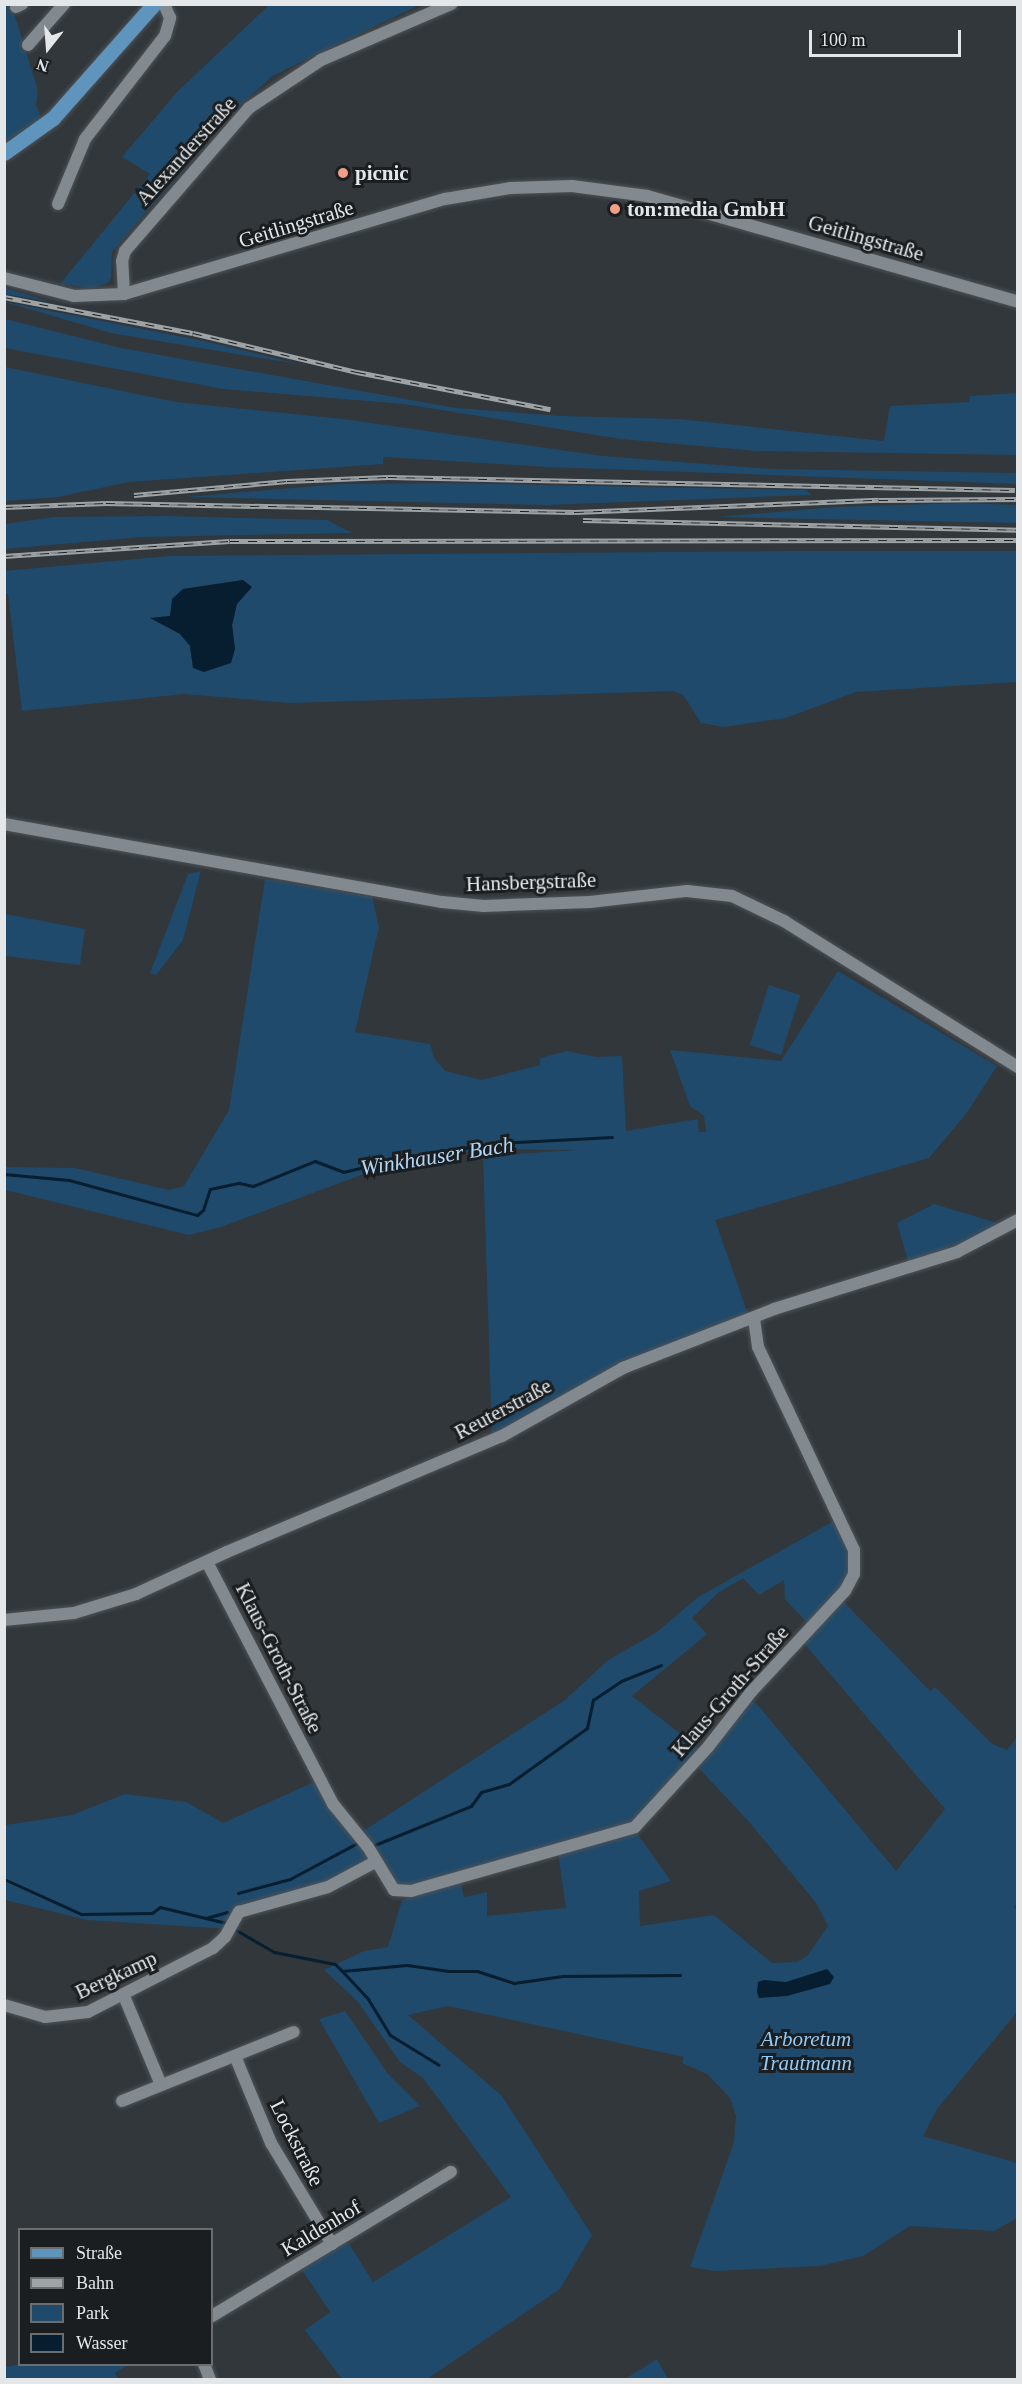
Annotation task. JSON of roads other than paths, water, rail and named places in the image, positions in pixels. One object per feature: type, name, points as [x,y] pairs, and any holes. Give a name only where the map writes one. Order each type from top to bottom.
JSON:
[{"type":"main road","points":[[4,153],[52,118],[154,4]]},
{"type":"street","points":[[28,45],[64,4]]},
{"type":"street","points":[[58,204],[85,139],[165,36],[170,18],[164,4]]},
{"type":"street","name":"Alexanderstraße","points":[[124,294],[122,261],[125,251],[249,108],[283,81],[321,60],[451,4]]},
{"type":"street","name":"Geitlingstraße","points":[[4,278],[74,296],[124,294],[445,199],[511,188],[572,186],[647,196],[1017,302]]},
{"type":"street","name":"Hansbergstraße","points":[[4,824],[463,904],[590,902],[687,891],[732,896],[784,921],[1017,1067]]},
{"type":"street","name":"Reuterstraße","points":[[4,1620],[100,1607],[502,1436],[623,1368],[833,1289],[957,1252],[1017,1220]]},
{"type":"street","name":"Klaus-Groth-Straße","points":[[207,1562],[321,1782],[391,1887],[411,1891],[635,1827],[708,1747],[751,1692],[845,1591],[854,1574],[854,1550],[758,1347],[754,1318]]},
{"type":"street","name":"Bergkamp","points":[[4,2005],[34,2016],[64,2017],[124,1996],[213,1948],[231,1928],[239,1912],[328,1887],[375,1862]]},
{"type":"street","points":[[124,1996],[161,2085]]},
{"type":"street","points":[[122,2101],[294,2032]]},
{"type":"street","name":"Lockstraße","points":[[235,2056],[271,2143],[332,2244]]},
{"type":"street","name":"Kaldenhof","points":[[213,2315],[451,2172]]},
{"type":"water","points":[[243,580],[252,587],[237,604],[232,625],[235,649],[231,663],[204,672],[193,668],[190,646],[180,634],[150,618],[170,616],[172,599],[183,589]]},
{"type":"water","points":[[827,1969],[834,1977],[830,1984],[787,1996],[759,1998],[758,1982],[764,1980],[786,1982]]},
{"type":"waterway","name":"Winkhauser Bach","points":[[4,1174],[69,1180],[197,1215],[203,1210],[210,1189],[239,1183],[253,1186],[315,1161],[343,1172],[411,1156],[499,1143],[612,1137]]},
{"type":"waterway","points":[[372,1846],[471,1806],[481,1792],[509,1784],[587,1728],[593,1700],[621,1681],[661,1665]]},
{"type":"waterway","points":[[238,1893],[290,1879],[357,1843]]},
{"type":"waterway","points":[[4,1879],[81,1914],[152,1913],[160,1907],[226,1923]]},
{"type":"waterway","points":[[206,1918],[227,1912]]},
{"type":"waterway","points":[[236,1930],[274,1952],[335,1964],[342,1971],[407,1965],[449,1971],[477,1971],[514,1983],[563,1976],[680,1975]]},
{"type":"waterway","points":[[343,1972],[368,1999],[390,2035],[439,2065]]},
{"type":"railway","points":[[4,297],[193,333],[357,372],[550,409]]},
{"type":"railway","points":[[134,495],[287,481],[388,477],[1015,490]]},
{"type":"railway","points":[[4,507],[106,503],[575,512],[879,500],[1018,499]]},
{"type":"railway","points":[[583,520],[1018,530]]},
{"type":"railway","points":[[4,556],[230,541],[1018,540]]},
{"type":"place","name":"picnic","points":[[343,173]]},
{"type":"place","name":"ton:media GmbH","points":[[615,209]]},
{"type":"park label","name":"Arboretum Trautmann","points":[[806,2051]]}]
